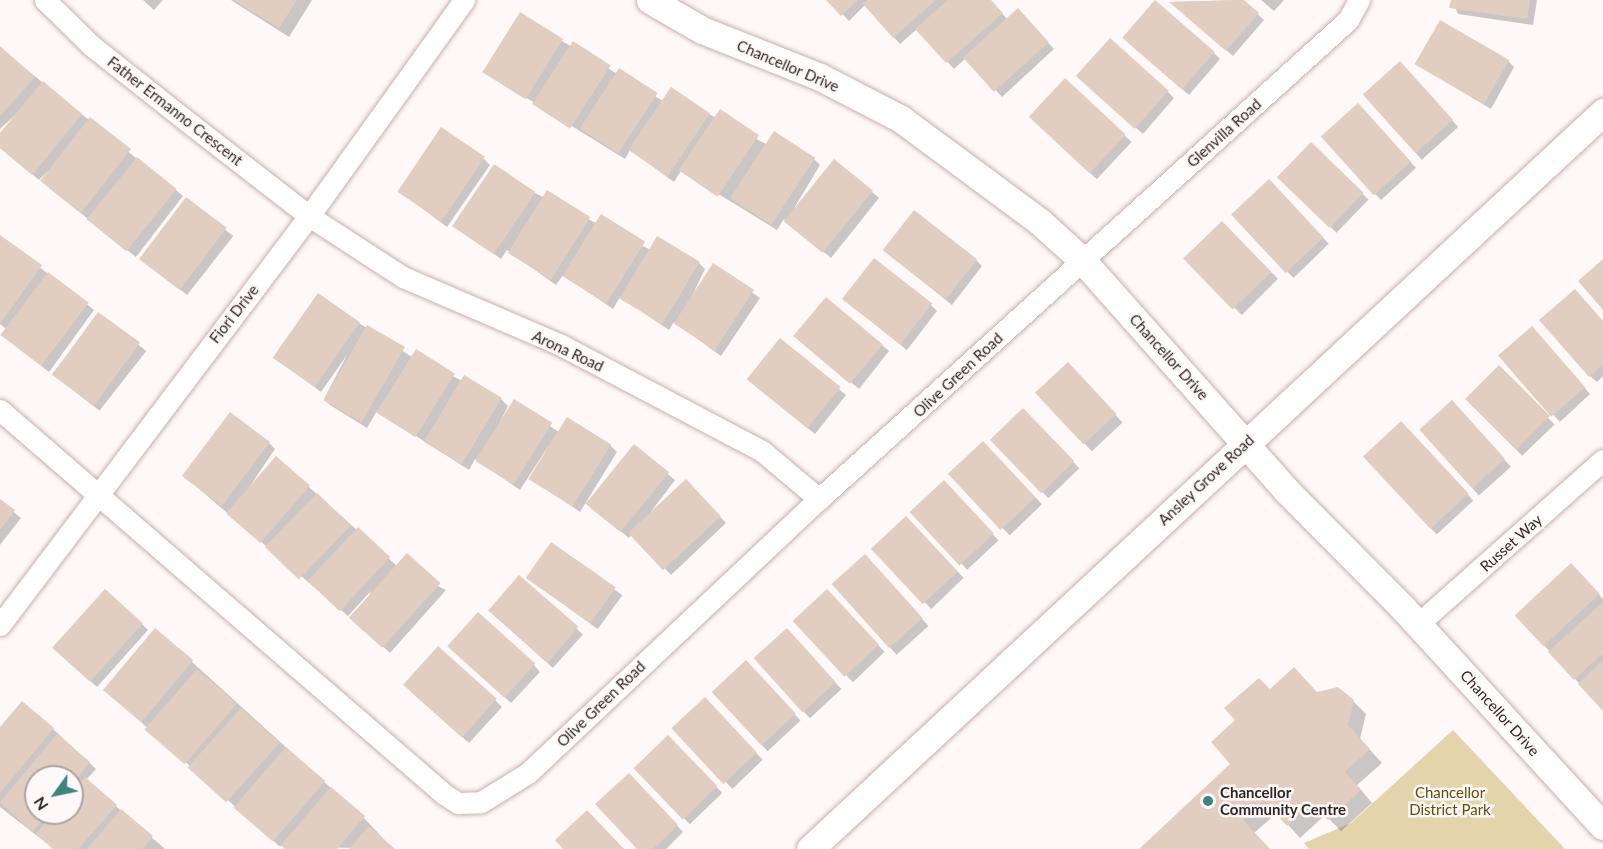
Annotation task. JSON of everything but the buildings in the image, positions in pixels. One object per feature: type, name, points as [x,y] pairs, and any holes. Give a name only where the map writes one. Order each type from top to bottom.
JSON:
[{"type":"street","name":"Father Ermanno Crescent","points":[[45,0],[92,46],[309,216]]},
{"type":"street","name":"Fiori Drive","points":[[0,625],[97,492],[309,216],[464,0]]},
{"type":"street","name":"Chancellor Drive","points":[[650,0],[702,30],[820,77],[901,119],[992,183],[1082,260],[1245,443],[1418,624],[1603,826]]},
{"type":"street","name":"Glenvilla Road","points":[[1082,260],[1348,20],[1359,0]]},
{"type":"street","name":"Ansley Grove Road","points":[[810,849],[1603,112]]},
{"type":"street","name":"Arona Road","points":[[309,216],[403,278],[561,345],[762,451],[819,499]]},
{"type":"street","name":"Olive Green Road","points":[[97,492],[458,803],[481,802],[528,773],[819,499],[1082,260]]},
{"type":"street","points":[[0,410],[97,492]]},
{"type":"street","name":"Russet Way","points":[[1418,624],[1603,460]]},
{"type":"green space","name":"Chancellor District Park","points":[[1453,730],[1565,849],[1309,849],[1304,843],[1351,823]]},
{"type":"place","name":"Chancellor Community Centre","points":[[1208,801]]}]
